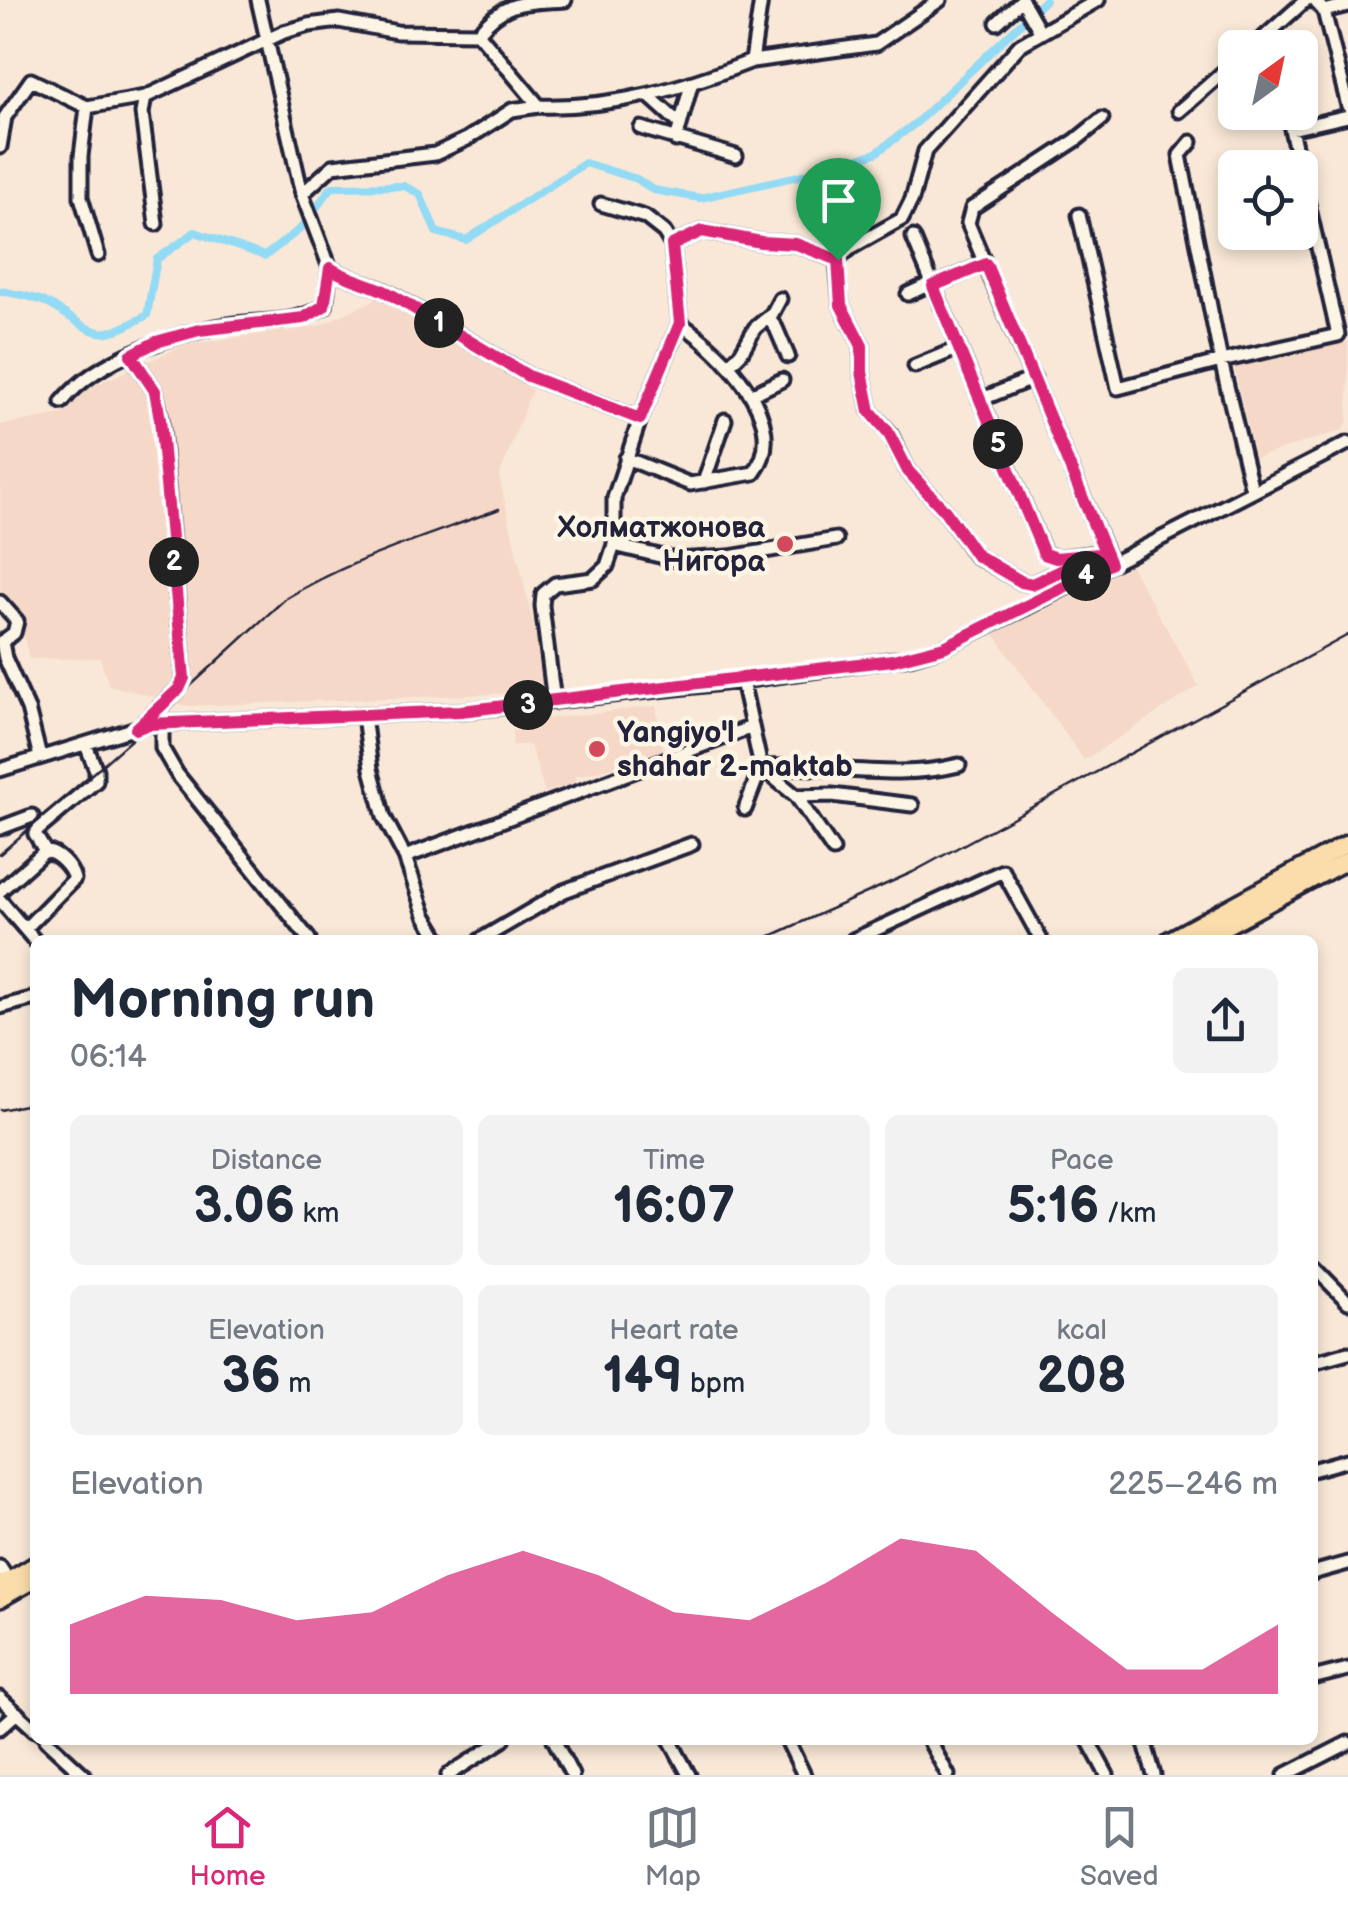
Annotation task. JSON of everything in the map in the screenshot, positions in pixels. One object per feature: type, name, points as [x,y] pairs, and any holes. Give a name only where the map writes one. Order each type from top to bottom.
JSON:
[{"type":"main road","points":[[1178,935],[1348,843]]},
{"type":"main road","points":[[1209,935],[1348,860]]},
{"type":"main road","points":[[3,1578],[30,1567]]},
{"type":"main road","points":[[0,1598],[30,1581]]},
{"type":"street","points":[[62,402],[78,382],[156,342],[199,330],[304,318],[324,306],[330,268],[302,194],[258,0]]},
{"type":"street","points":[[478,33],[494,12],[515,3],[565,0]]},
{"type":"street","points":[[752,61],[761,0]]},
{"type":"street","points":[[302,194],[332,166],[435,154],[512,110],[650,97],[752,61],[876,44],[940,0]]},
{"type":"street","points":[[998,24],[1022,0],[1042,33]]},
{"type":"street","points":[[1098,0],[1020,46],[926,151],[912,200],[902,219],[852,246],[838,260],[841,305],[862,346],[862,372],[870,411],[888,432],[908,471],[945,511],[976,555],[1032,584],[1101,552]]},
{"type":"street","points":[[1272,30],[1306,0]]},
{"type":"street","points":[[1314,0],[1324,11],[1348,106]]},
{"type":"street","points":[[1324,11],[1348,5]]},
{"type":"street","points":[[0,147],[5,117],[31,80],[87,107],[145,98],[284,32],[340,21],[397,32],[478,33],[538,106]]},
{"type":"street","points":[[1179,111],[1218,77]]},
{"type":"street","points":[[676,140],[691,85]]},
{"type":"street","points":[[650,97],[680,124]]},
{"type":"street","points":[[145,98],[142,113],[156,224]]},
{"type":"street","points":[[87,107],[81,197],[98,255]]},
{"type":"street","points":[[1296,150],[1291,129],[1348,116]]},
{"type":"street","points":[[1102,118],[1076,140],[972,208],[968,223],[1034,378],[1101,552],[1110,564]]},
{"type":"street","points":[[641,128],[736,156]]},
{"type":"street","points":[[1192,142],[1180,155],[1252,490]]},
{"type":"street","points":[[554,702],[542,606],[544,594],[555,584],[589,580],[607,566],[614,546],[614,498],[626,458],[680,323],[672,245],[664,232],[645,217],[601,204]]},
{"type":"street","points":[[1079,215],[1118,388],[1221,360],[1338,335],[1318,247]]},
{"type":"street","points":[[672,245],[702,231],[796,244],[838,260]]},
{"type":"street","points":[[913,236],[1044,554],[1056,558],[1101,552]]},
{"type":"street","points":[[908,294],[986,264]]},
{"type":"street","points":[[330,268],[342,276],[368,282],[528,376],[640,419]]},
{"type":"street","points":[[730,364],[780,299]]},
{"type":"street","points":[[768,318],[788,356]]},
{"type":"street","points":[[626,458],[690,484],[754,473],[763,461],[766,440],[750,395],[730,364],[680,323]]},
{"type":"street","points":[[915,366],[959,348]]},
{"type":"street","points":[[131,355],[155,391],[160,419],[184,678],[179,689],[136,729]]},
{"type":"street","points":[[980,400],[1034,378]]},
{"type":"street","points":[[750,395],[782,380]]},
{"type":"street","points":[[704,482],[724,420]]},
{"type":"street","points":[[0,770],[162,724],[364,716],[554,702],[926,653],[960,640],[1348,443]]},
{"type":"street","points":[[614,546],[676,560],[836,539]]},
{"type":"street","points":[[0,602],[17,621],[14,633],[2,642],[28,709],[40,757]]},
{"type":"street","points":[[742,680],[761,767],[745,810]]},
{"type":"street","points":[[364,716],[371,769],[384,817],[405,856],[425,916],[437,935]]},
{"type":"street","points":[[162,724],[162,748],[177,774],[307,935]]},
{"type":"street","points":[[405,856],[752,727]]},
{"type":"street","points":[[45,852],[35,834],[96,781],[86,745]]},
{"type":"street","points":[[761,767],[798,765],[930,772],[959,765]]},
{"type":"street","points":[[761,767],[796,796],[833,850]]},
{"type":"street","points":[[796,796],[832,794],[912,805]]},
{"type":"street","points":[[0,828],[32,816]]},
{"type":"street","points":[[489,935],[564,891],[692,844]]},
{"type":"street","points":[[0,890],[45,852],[52,852],[72,870],[74,879],[26,928]]},
{"type":"street","points":[[863,935],[1003,871],[1038,935]]},
{"type":"street","points":[[0,900],[31,935]]},
{"type":"street","points":[[0,1006],[30,999]]},
{"type":"street","points":[[1318,1271],[1348,1302]]},
{"type":"street","points":[[1318,1361],[1348,1353]]},
{"type":"street","points":[[1318,1468],[1348,1460]]},
{"type":"street","points":[[1318,1571],[1348,1563]]},
{"type":"street","points":[[1318,1676],[1348,1669]]},
{"type":"street","points":[[0,1698],[30,1725]]},
{"type":"street","points":[[0,1728],[17,1713]]},
{"type":"street","points":[[1286,1775],[1348,1743]]},
{"type":"street","points":[[51,1745],[84,1775]]},
{"type":"street","points":[[450,1774],[494,1745]]},
{"type":"street","points":[[557,1745],[572,1775]]},
{"type":"street","points":[[673,1745],[689,1775]]},
{"type":"street","points":[[789,1745],[804,1775]]},
{"type":"street","points":[[932,1745],[948,1775]]},
{"type":"street","points":[[1091,1745],[1108,1775]]},
{"type":"street","points":[[1145,1745],[1154,1775]]},
{"type":"shaded area","points":[[383,296],[532,390],[499,477],[549,692],[188,706],[109,685],[100,658],[29,659],[19,614],[0,594],[0,425],[63,414],[86,389],[185,345],[318,326]]},
{"type":"shaded area","points":[[1348,342],[1348,422],[1343,430],[1255,458],[1234,367]]},
{"type":"shaded area","points":[[1131,566],[1199,686],[1084,760],[994,634]]},
{"type":"shaded area","name":"Yangiyo'l shahar 2-maktab","points":[[656,706],[664,755],[575,776],[575,783],[545,792],[530,745],[513,745],[512,731],[527,730],[527,721]]},
{"type":"waterway","points":[[0,291],[42,301],[85,327],[104,332],[147,315],[157,259],[195,232],[265,256],[300,229],[332,187],[404,186],[420,194],[436,232],[466,240],[585,163],[637,179],[653,190],[700,198],[807,174],[876,153],[917,122],[1045,0]]},
{"type":"railway","points":[[0,854],[285,599],[363,560],[499,509]]},
{"type":"railway","points":[[773,935],[913,872],[1348,635]]},
{"type":"railway","points":[[0,1110],[30,1104]]},
{"type":"place","name":"Холматжонова Нигора","points":[[785,544]]},
{"type":"place","name":"Yangiyo'l shahar 2-maktab","points":[[597,749]]},
{"type":"route","points":[[702,231],[796,244],[838,260],[841,305],[862,346],[862,372],[870,411],[888,432],[908,471],[945,511],[976,555],[1032,584],[1098,554],[1056,558],[1044,554],[933,286],[986,264],[1110,564],[944,647],[910,658],[461,711],[149,724],[136,729],[179,689],[184,678],[160,419],[155,391],[131,355],[156,342],[199,330],[304,318],[324,306],[330,268],[390,294],[528,376],[640,419],[680,323],[672,245],[702,231]]}]
